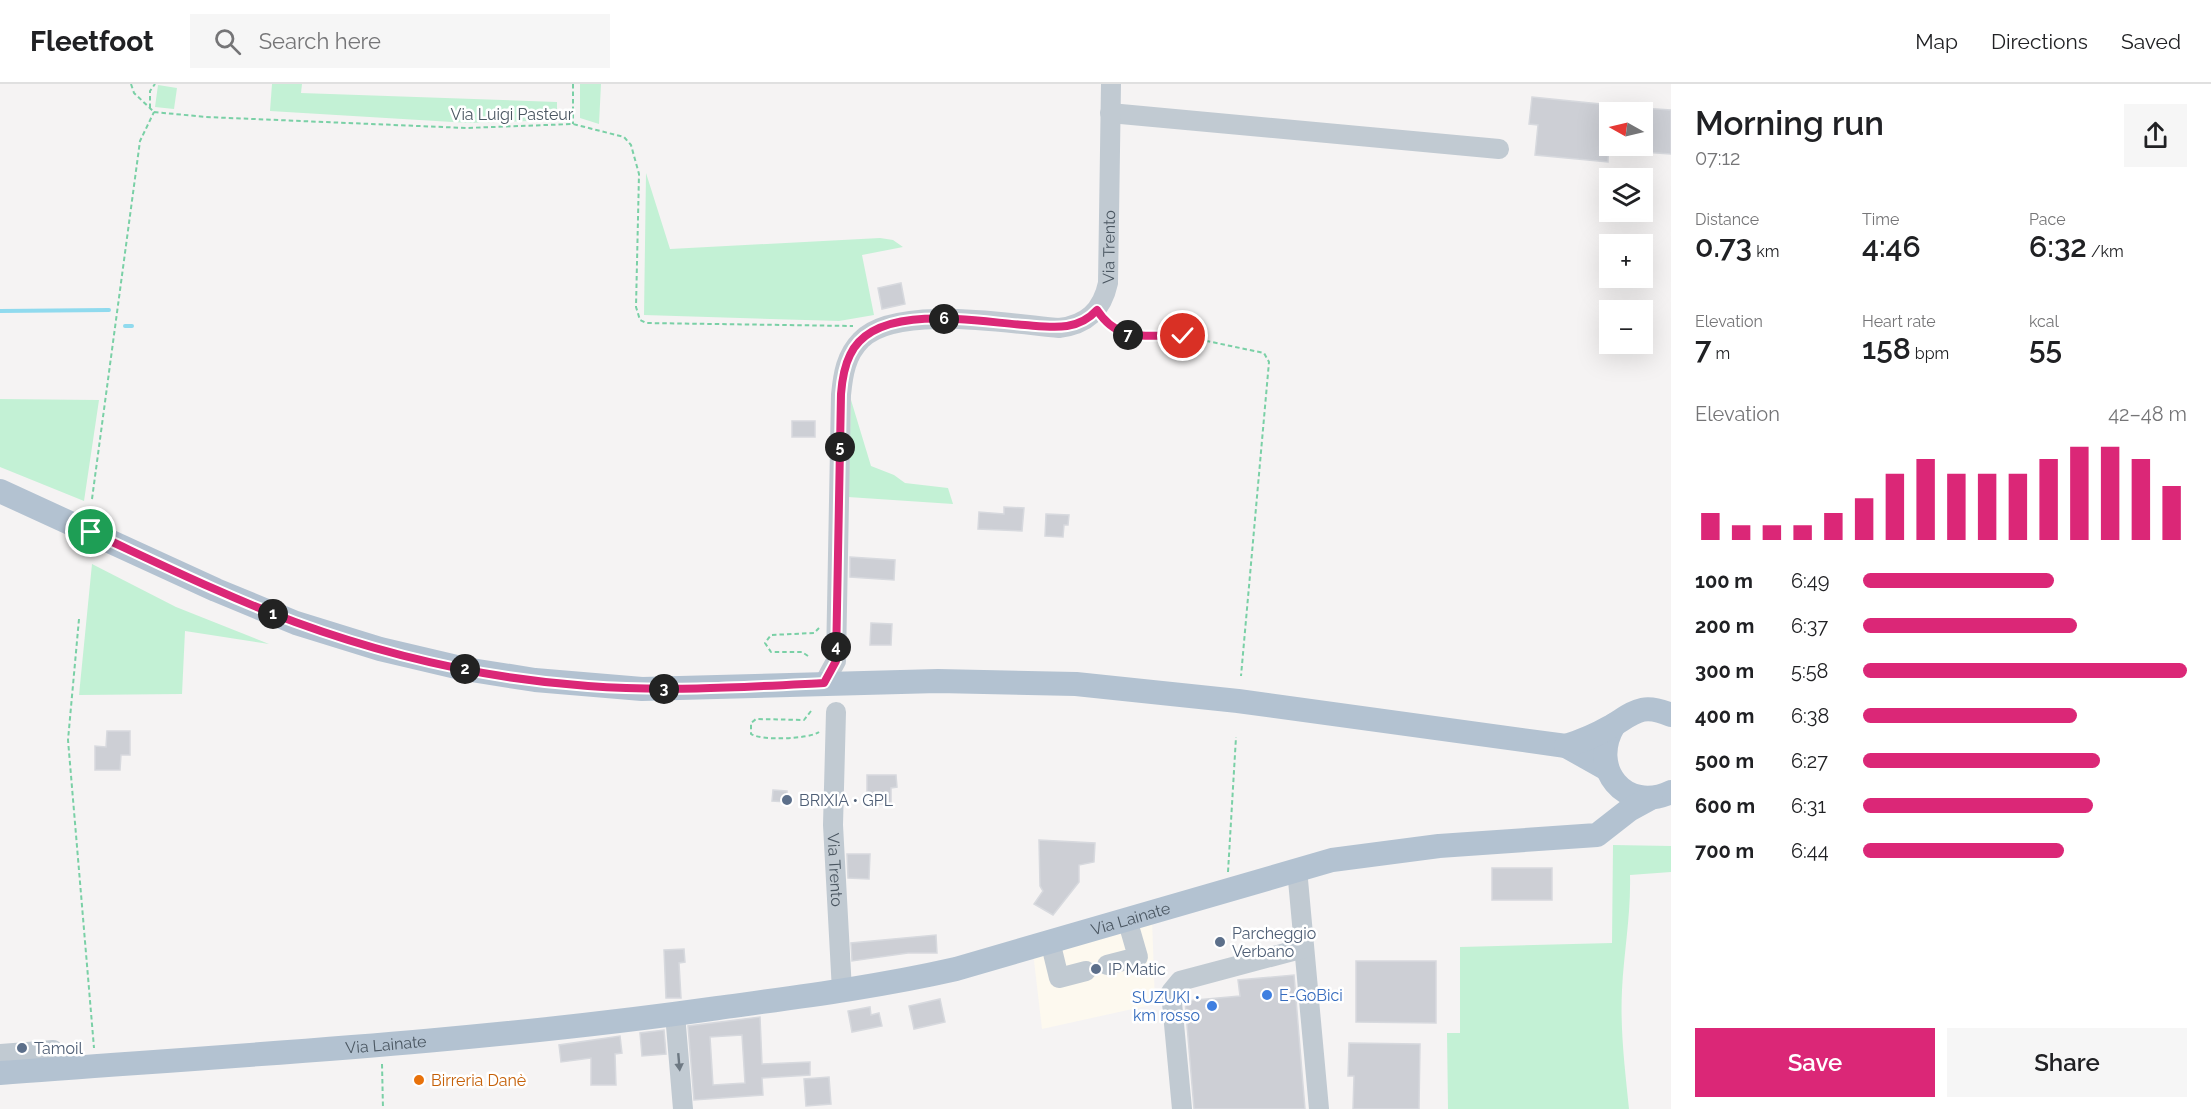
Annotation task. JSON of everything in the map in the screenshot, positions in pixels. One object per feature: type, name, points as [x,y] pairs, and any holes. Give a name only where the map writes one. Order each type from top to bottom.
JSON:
[{"type":"main road","points":[[0,491],[216,590],[296,622],[391,652],[465,669],[587,686],[687,689],[824,683],[1005,681],[1076,684],[1238,701],[1566,746],[1609,774],[1629,794],[1661,795]]},
{"type":"main road","points":[[1598,832],[1614,793],[1604,746],[1614,725],[1623,716],[1641,710],[1660,710],[1671,715]]},
{"type":"main road","points":[[1566,746],[1614,725]]},
{"type":"main road","points":[[1598,832],[1629,810],[1661,795]]},
{"type":"main road","name":"Via Lainate","points":[[0,1072],[381,1046],[675,1014],[842,991],[956,969],[1297,868],[1370,853],[1598,832]]},
{"type":"street","name":"Via Trento","points":[[1097,310],[1107,283],[1110,84]]},
{"type":"street","points":[[1110,113],[1499,149]]},
{"type":"street","points":[[824,683],[836,661],[841,394],[850,354],[862,338],[876,329],[897,321],[922,319],[1059,328],[1081,323],[1097,310]]},
{"type":"street","points":[[836,661],[849,683]]},
{"type":"street","name":"Via Trento","points":[[835,721],[834,825],[842,991]]},
{"type":"street","points":[[1297,868],[1319,1109]]},
{"type":"street","points":[[1107,965],[1138,957],[1127,919]]},
{"type":"street","points":[[1050,941],[1059,978],[1086,971]]},
{"type":"street","points":[[1182,1109],[1172,992],[1175,986],[1180,981],[1304,948]]},
{"type":"street","points":[[675,1014],[683,1109]]},
{"type":"street","points":[[0,1054],[53,1050],[66,1068]]},
{"type":"path","points":[[92,499],[140,141],[154,112],[134,93],[131,84]]},
{"type":"path","points":[[150,108],[150,91],[155,84]]},
{"type":"path","points":[[573,84],[573,124]]},
{"type":"path","name":"Via Luigi Pasteur","points":[[154,112],[206,117],[466,128],[573,124],[624,137],[631,145],[639,174],[636,307],[640,321],[876,329]]},
{"type":"path","points":[[1097,310],[1105,323],[1126,336],[1183,336],[1264,353],[1269,362],[1241,676]]},
{"type":"path","points":[[79,619],[68,740],[96,1066]]},
{"type":"path","points":[[808,656],[802,652],[771,652],[765,643],[771,634],[814,633],[821,624]]},
{"type":"path","points":[[811,711],[804,720],[756,719],[751,723],[751,734],[760,738],[811,736],[824,730],[835,721]]},
{"type":"path","points":[[1228,889],[1236,737]]},
{"type":"path","points":[[381,1046],[383,1109]]},
{"type":"shaded area","points":[[1152,919],[1155,1004],[1042,1029],[1033,952]]},
{"type":"green space","points":[[272,84],[302,84],[301,93],[557,102],[557,120],[469,123],[270,111]]},
{"type":"green space","points":[[580,84],[601,84],[599,124],[580,118]]},
{"type":"green space","points":[[158,85],[177,88],[174,109],[155,107]]},
{"type":"green space","points":[[646,173],[670,249],[880,238],[893,240],[903,247],[862,255],[874,315],[839,321],[644,315]]},
{"type":"green space","points":[[0,399],[99,400],[84,501],[0,467]]},
{"type":"green space","points":[[851,400],[871,466],[894,475],[905,483],[948,488],[953,504],[848,497]]},
{"type":"green space","points":[[92,564],[176,607],[269,644],[185,631],[182,694],[79,695]]},
{"type":"green space","points":[[1613,845],[1671,846],[1671,872],[1630,875],[1622,1005],[1623,1050],[1629,1109],[1448,1109],[1447,1033],[1460,1033],[1460,947],[1612,943]]},
{"type":"building","points":[[1532,97],[1599,104],[1599,156],[1608,156],[1608,162],[1535,155],[1538,125],[1529,124]]},
{"type":"building","points":[[1653,109],[1671,110],[1671,154],[1653,153]]},
{"type":"building","points":[[901,283],[905,304],[882,309],[878,288]]},
{"type":"building","points":[[792,421],[815,421],[815,437],[792,437]]},
{"type":"building","points":[[1004,507],[1024,508],[1022,531],[978,529],[979,512],[1004,514]]},
{"type":"building","points":[[1046,514],[1069,515],[1068,525],[1064,525],[1063,537],[1045,536]]},
{"type":"building","points":[[850,557],[895,560],[894,580],[850,577]]},
{"type":"building","points":[[871,623],[892,624],[891,645],[870,645]]},
{"type":"building","points":[[107,731],[130,731],[130,755],[121,755],[120,770],[95,770],[95,746],[106,747]]},
{"type":"building","points":[[867,775],[896,775],[897,787],[891,788],[891,804],[867,804]]},
{"type":"building","points":[[773,790],[787,791],[787,802],[772,801]]},
{"type":"building","points":[[1039,840],[1095,843],[1094,862],[1079,865],[1079,882],[1053,915],[1034,904],[1043,891],[1040,886]]},
{"type":"building","points":[[847,854],[870,854],[869,879],[848,878]]},
{"type":"building","points":[[1492,868],[1552,868],[1552,900],[1492,900]]},
{"type":"building","points":[[936,935],[937,953],[908,953],[852,961],[851,943]]},
{"type":"building","points":[[684,949],[685,962],[679,963],[681,998],[666,998],[664,950]]},
{"type":"building","points":[[1356,961],[1436,961],[1436,1023],[1356,1022]]},
{"type":"building","points":[[1294,975],[1305,1109],[1194,1109],[1185,1001],[1240,996],[1238,980]]},
{"type":"building","points":[[940,999],[945,1022],[914,1029],[909,1006]]},
{"type":"building","points":[[870,1007],[871,1015],[879,1013],[882,1026],[852,1032],[848,1011]]},
{"type":"building","points":[[760,1017],[762,1064],[810,1062],[810,1075],[762,1078],[763,1095],[694,1100],[688,1026]],"holes":[[[742,1035],[745,1083],[713,1085],[710,1037]]]},
{"type":"building","points":[[664,1030],[666,1054],[642,1056],[640,1033]]},
{"type":"building","points":[[620,1036],[622,1053],[615,1054],[616,1085],[591,1085],[591,1058],[561,1062],[559,1045]]},
{"type":"building","points":[[1349,1043],[1420,1044],[1419,1109],[1353,1109],[1354,1076],[1348,1076]]},
{"type":"building","points":[[829,1077],[831,1104],[806,1106],[804,1079]]},
{"type":"waterway","points":[[0,311],[109,310]]},
{"type":"waterway","points":[[125,326],[132,326]]},
{"type":"place","name":"BRIXIA • GPL","points":[[787,800]]},
{"type":"place","name":"Parcheggio Verbano","points":[[1220,942]]},
{"type":"place","name":"IP Matic","points":[[1096,969]]},
{"type":"place","name":"E-GoBici","points":[[1267,995]]},
{"type":"place","name":"SUZUKI • km rosso","points":[[1212,1006]]},
{"type":"place","name":"Tamoil","points":[[22,1048]]},
{"type":"place","name":"Birreria Danè","points":[[419,1080]]},
{"type":"route","points":[[91,532],[216,590],[296,622],[380,649],[465,669],[587,686],[642,689],[824,683],[836,661],[843,374],[850,354],[862,338],[876,329],[897,321],[922,319],[1059,328],[1081,323],[1089,319],[1097,310],[1105,323],[1126,336],[1144,334],[1183,336]]}]
